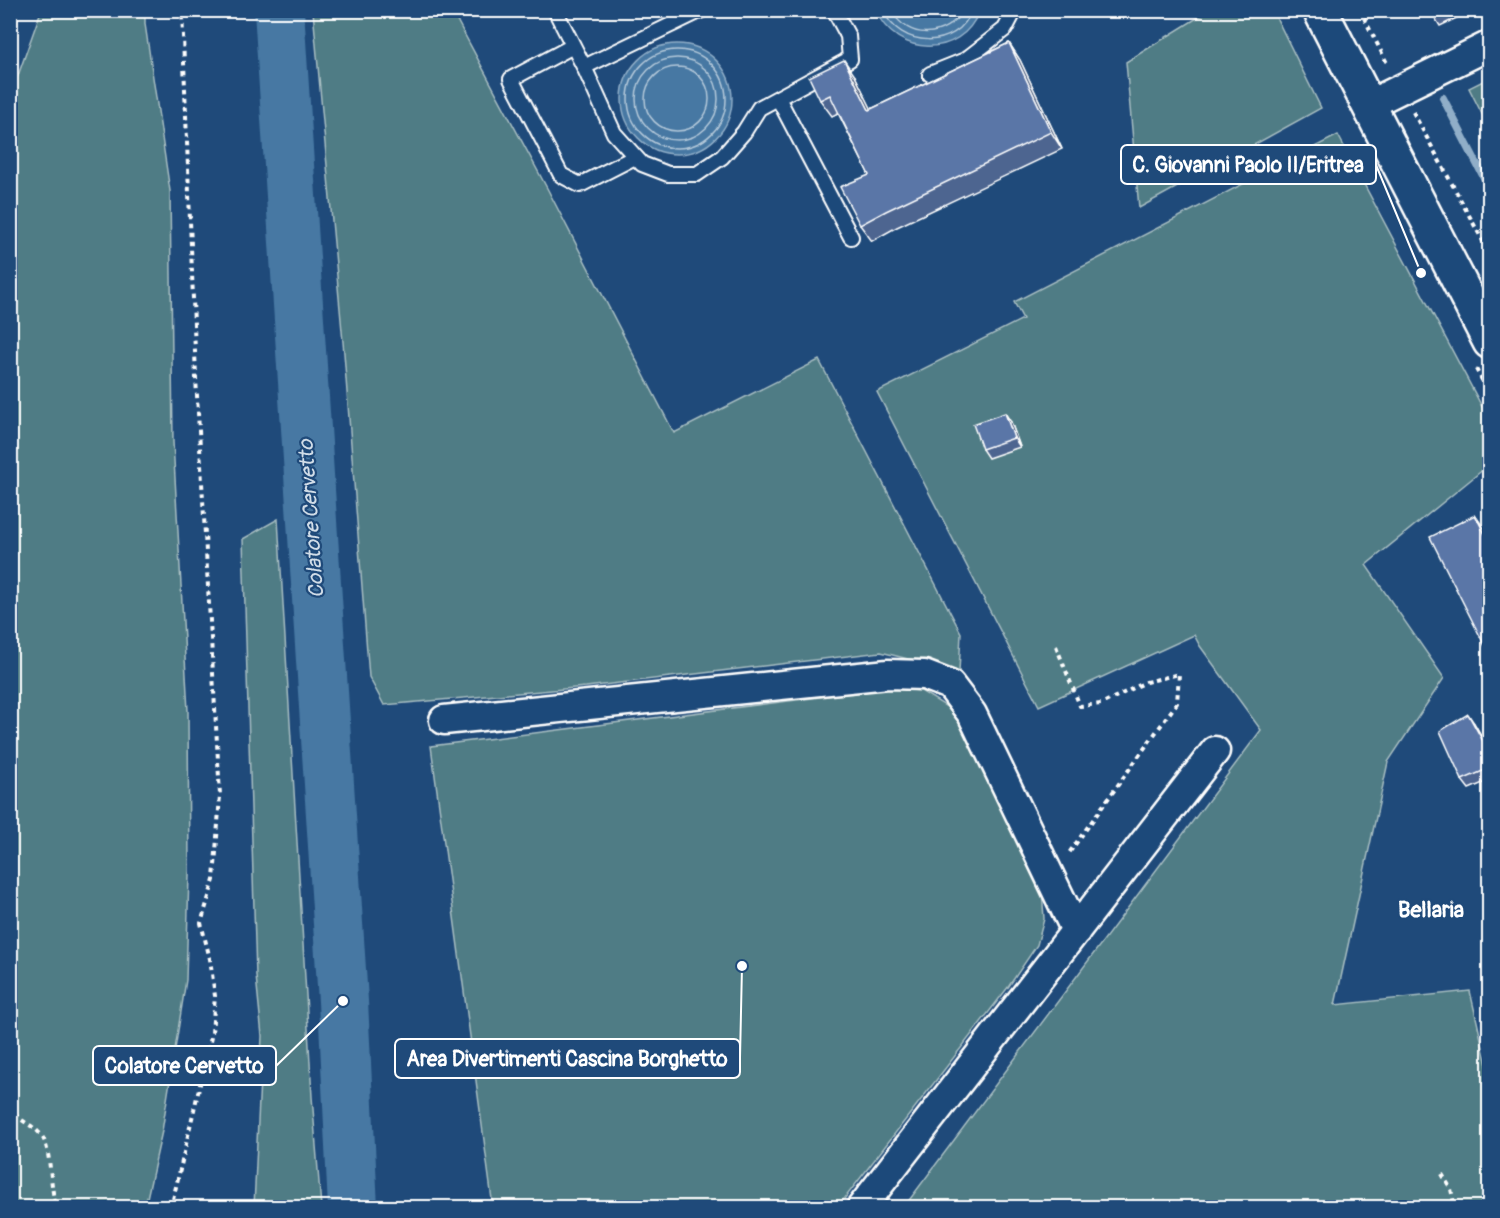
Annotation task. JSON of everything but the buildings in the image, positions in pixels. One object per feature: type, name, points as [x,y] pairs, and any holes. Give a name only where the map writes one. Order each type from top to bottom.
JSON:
[{"type":"main road","points":[[1320,10],[1490,342]]},
{"type":"street","points":[[1368,105],[1490,45]]},
{"type":"street","points":[[444,720],[888,674],[924,675],[950,685],[972,714],[1076,931]]},
{"type":"street","points":[[861,1208],[1215,751]]},
{"type":"lane","points":[[555,10],[614,133],[642,164],[668,174],[697,174],[722,157],[744,132],[759,108],[850,59],[848,36],[834,10]]},
{"type":"lane","points":[[584,67],[702,10]]},
{"type":"lane","points":[[930,74],[965,60],[1005,29],[1015,10]]},
{"type":"lane","points":[[573,46],[511,79],[561,175],[580,185],[635,157]]},
{"type":"lane","points":[[778,98],[851,237]]},
{"type":"path","points":[[171,1208],[212,1033],[215,996],[210,959],[201,923],[214,880],[220,795],[196,378],[182,10]]},
{"type":"path","points":[[1360,10],[1490,254]]},
{"type":"path","points":[[1051,879],[1177,703],[1179,674],[1146,682],[1101,704],[1080,706],[1056,646]]},
{"type":"path","points":[[10,1107],[13,1114],[42,1135],[57,1208]]},
{"type":"path","points":[[1442,1174],[1451,1189],[1455,1208]]},
{"type":"green space","points":[[1210,10],[1273,11],[1321,108],[1139,208],[1126,62]]},
{"type":"green space","points":[[41,11],[145,11],[170,191],[173,442],[188,711],[189,875],[186,980],[162,1131],[145,1207],[11,1207],[10,98]]},
{"type":"green space","points":[[313,11],[452,11],[674,433],[819,360],[961,633],[959,672],[881,652],[586,687],[384,705],[369,677],[344,353]]},
{"type":"green space","points":[[1489,78],[1489,128],[1469,88]]},
{"type":"green space","points":[[1338,135],[1489,420],[1490,464],[1366,565],[1444,678],[1388,762],[1335,1005],[1470,991],[1489,1074],[1489,1207],[904,1207],[1261,730],[1194,635],[1039,706],[877,392],[1023,319],[1014,302]]},
{"type":"green space","points":[[278,519],[312,1097],[321,1207],[254,1207],[262,1036],[256,976],[243,539]]},
{"type":"green space","points":[[891,688],[921,691],[947,707],[963,728],[1042,890],[1044,919],[1037,945],[1009,986],[838,1207],[493,1207],[431,746]]},
{"type":"water","points":[[876,11],[979,11],[970,27],[958,38],[944,44],[928,46],[913,44],[898,37],[885,26]]},
{"type":"water","points":[[677,44],[698,49],[716,60],[727,78],[732,99],[727,120],[716,138],[698,149],[677,154],[656,149],[638,138],[627,120],[622,99],[627,78],[638,60],[656,49]]},
{"type":"waterway","name":"Colatore Cervetto","points":[[279,10],[343,1001],[353,1208]]},
{"type":"waterway","points":[[1443,98],[1490,189]]},
{"type":"place","name":"C. Giovanni Paolo II/Eritrea","points":[[1421,273]]},
{"type":"place","name":"Area Divertimenti Cascina Borghetto","points":[[742,966]]},
{"type":"place","name":"Colatore Cervetto","points":[[343,1001]]},
{"type":"district","name":"Bellaria","points":[[1431,909]]}]
